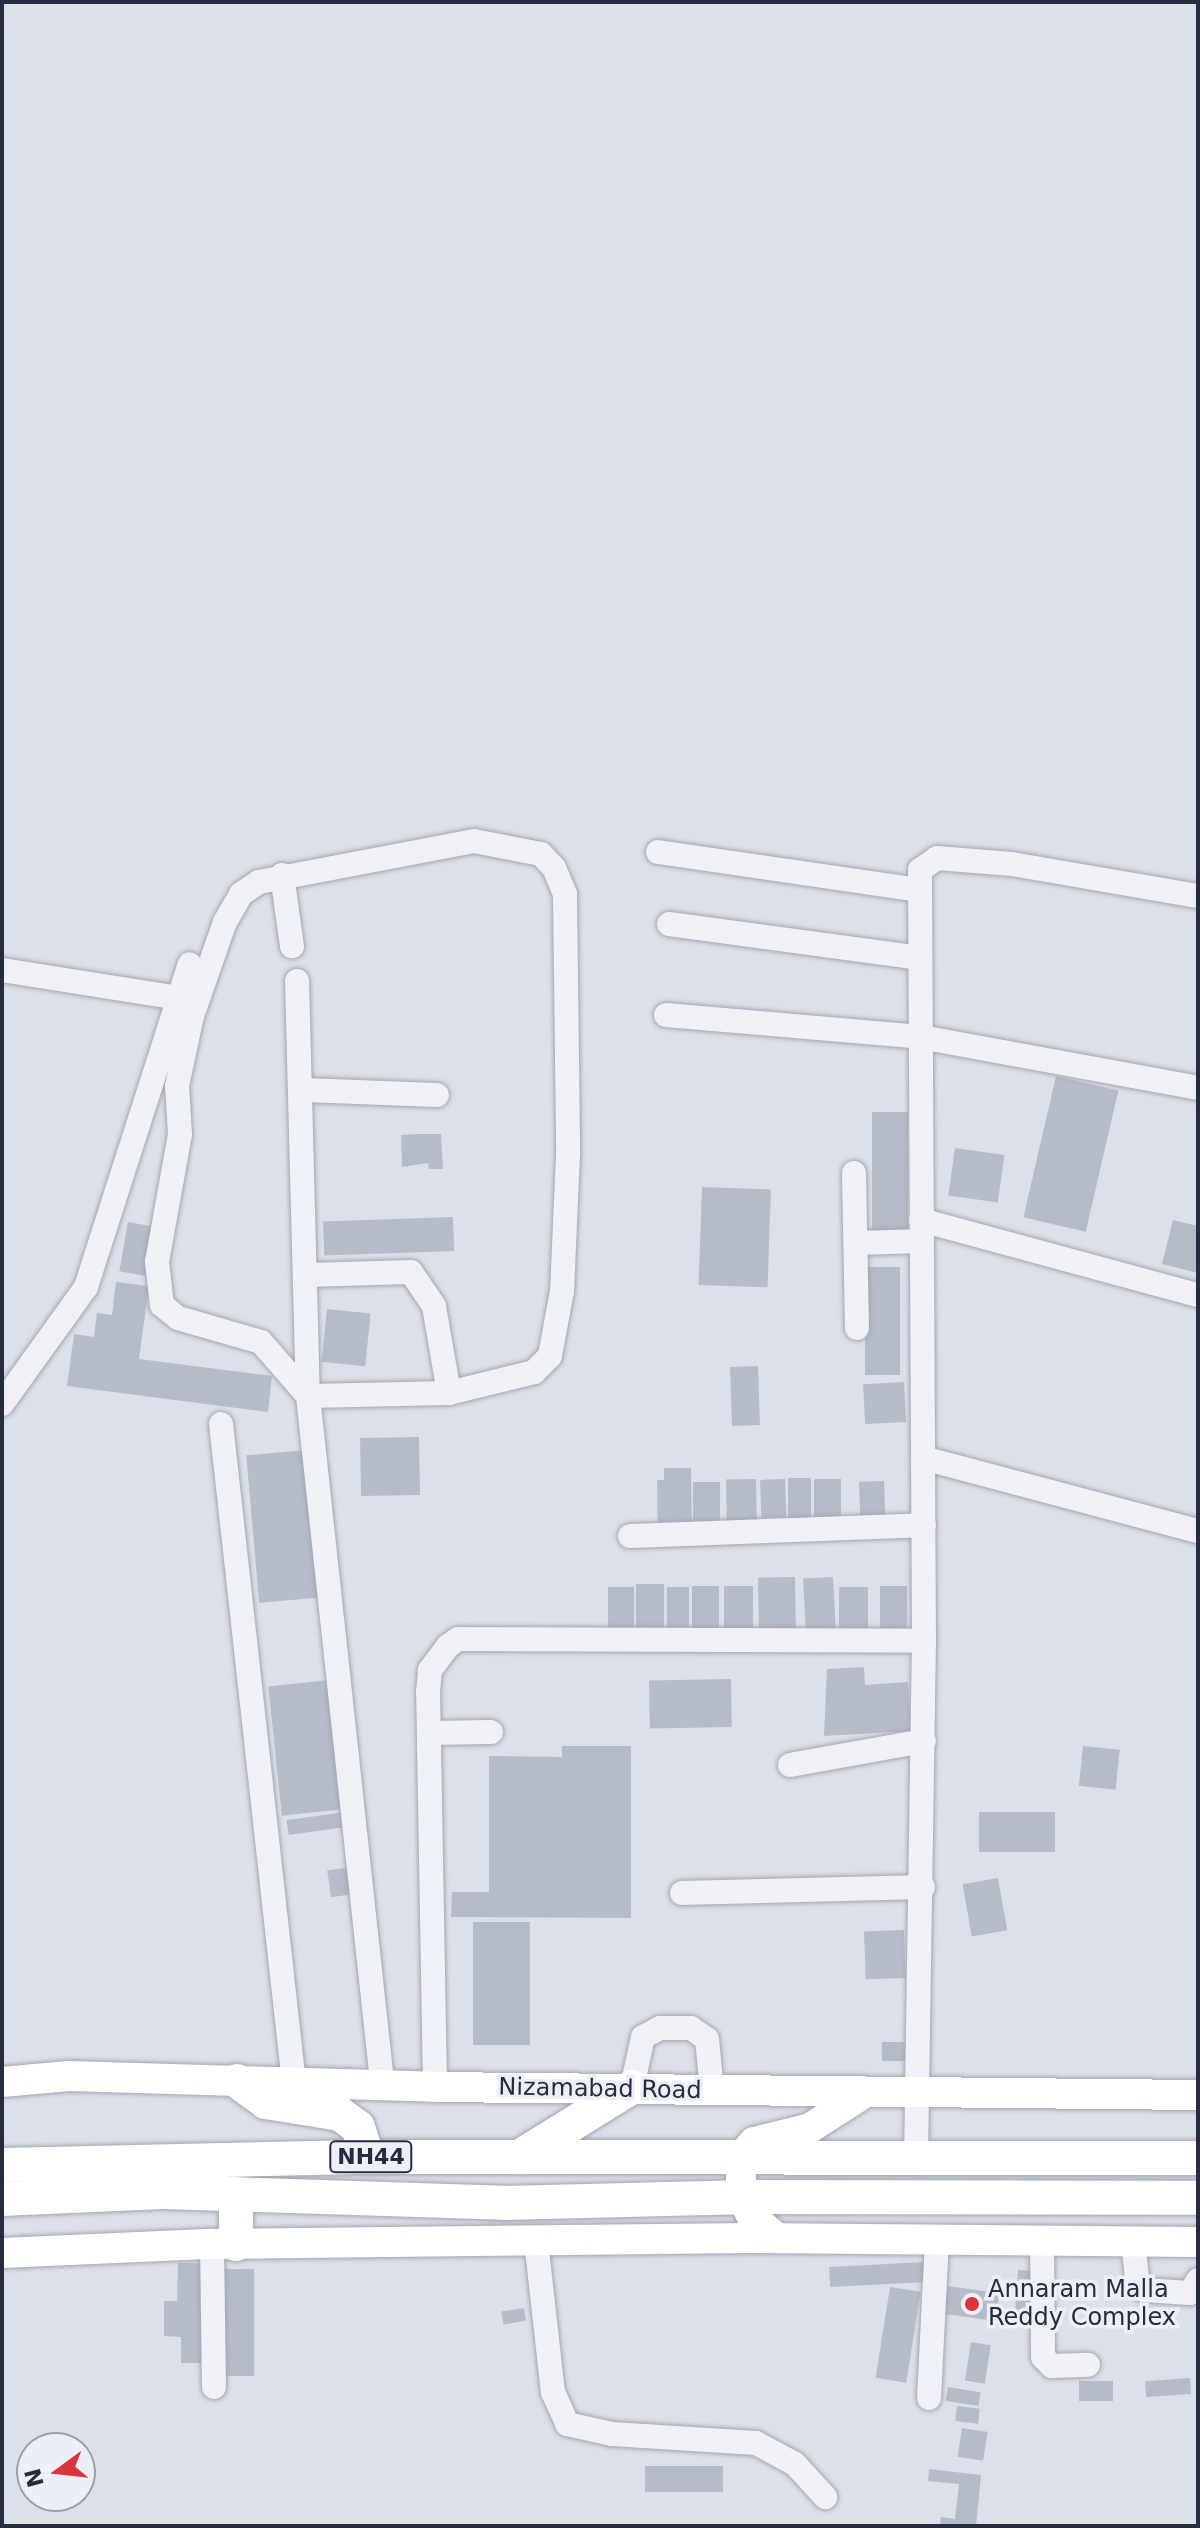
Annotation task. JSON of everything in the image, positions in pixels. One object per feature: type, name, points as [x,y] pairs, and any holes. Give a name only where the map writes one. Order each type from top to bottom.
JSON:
[{"type":"highway","points":[[237,2081],[266,2102],[340,2114],[358,2127],[367,2157]]},
{"type":"highway","points":[[519,2157],[632,2087]]},
{"type":"highway","name":"NH44","points":[[2,2165],[367,2157],[1198,2158]]},
{"type":"highway","points":[[686,2197],[702,2176],[689,2157]]},
{"type":"highway","points":[[224,2244],[236,2194]]},
{"type":"highway","name":"NH44","points":[[2,2199],[236,2194],[504,2203],[686,2197],[1198,2198]]},
{"type":"main road","name":"Nizamabad Road","points":[[2,2082],[69,2076],[294,2083],[382,2082],[435,2087],[1198,2095]]},
{"type":"main road","points":[[777,2238],[752,2217],[742,2197],[740,2158],[754,2142],[810,2128],[866,2092]]},
{"type":"main road","points":[[2,2253],[224,2244],[777,2238],[1198,2242]]},
{"type":"street","points":[[474,841],[541,854],[554,868],[565,894],[569,925],[568,1155],[556,1336],[550,1356],[534,1372],[449,1393],[308,1396],[261,1342],[167,1312],[160,1295],[157,1262],[180,1134],[177,1086],[192,1016],[225,922],[241,894],[282,875],[474,841]]},
{"type":"street","points":[[658,852],[918,890]]},
{"type":"street","points":[[916,2160],[921,2090],[924,1741],[920,870],[937,858],[1012,864],[1198,896]]},
{"type":"street","points":[[282,875],[292,946]]},
{"type":"street","points":[[669,924],[919,958]]},
{"type":"street","points":[[2,1404],[86,1287],[190,964]]},
{"type":"street","points":[[2,970],[179,998]]},
{"type":"street","points":[[297,981],[304,1090],[308,1396],[382,2082]]},
{"type":"street","points":[[666,1015],[921,1037],[1198,1088]]},
{"type":"street","points":[[304,1090],[437,1095]]},
{"type":"street","points":[[854,1173],[857,1328]]},
{"type":"street","points":[[857,1243],[921,1231],[1198,1295]]},
{"type":"street","points":[[307,1275],[411,1272],[434,1306],[449,1393]]},
{"type":"street","points":[[221,1424],[294,2083]]},
{"type":"street","points":[[923,1458],[1198,1531]]},
{"type":"street","points":[[630,1536],[924,1525]]},
{"type":"street","points":[[435,2087],[430,1670],[438,1655],[458,1639],[924,1641]]},
{"type":"street","points":[[430,1733],[491,1732]]},
{"type":"street","points":[[790,1765],[924,1741]]},
{"type":"street","points":[[682,1893],[923,1887]]},
{"type":"street","points":[[632,2087],[643,2037],[660,2028],[691,2028],[707,2039],[712,2091]]},
{"type":"street","points":[[929,2398],[937,2239]]},
{"type":"street","points":[[1042,2240],[1043,2357],[1052,2366],[1088,2365]]},
{"type":"street","points":[[536,2241],[553,2392],[567,2424],[612,2434],[756,2443],[795,2464],[825,2497]]},
{"type":"street","points":[[1133,2241],[1137,2278],[1144,2290],[1190,2293],[1198,2280]]},
{"type":"street","points":[[214,2387],[224,2244]]},
{"type":"building","points":[[1056,1076],[1118,1090],[1086,1232],[1023,1217]]},
{"type":"building","points":[[872,1112],[908,1112],[908,1231],[872,1231]]},
{"type":"building","points":[[441,1134],[443,1169],[429,1169],[428,1163],[402,1167],[401,1135]]},
{"type":"building","points":[[955,1148],[1005,1155],[998,1202],[948,1196]]},
{"type":"building","points":[[702,1187],[771,1189],[768,1287],[699,1285]]},
{"type":"building","points":[[453,1217],[454,1251],[324,1256],[323,1222]]},
{"type":"building","points":[[1173,1220],[1198,1226],[1198,1273],[1162,1264]]},
{"type":"building","points":[[128,1222],[155,1227],[146,1276],[119,1271]]},
{"type":"building","points":[[865,1267],[900,1267],[900,1375],[865,1375]]},
{"type":"building","points":[[116,1282],[149,1286],[139,1359],[272,1376],[268,1412],[67,1386],[74,1334],[94,1337],[97,1313],[112,1315]]},
{"type":"building","points":[[327,1309],[371,1314],[365,1366],[321,1362]]},
{"type":"building","points":[[758,1366],[760,1425],[732,1426],[730,1367]]},
{"type":"building","points":[[904,1382],[906,1422],[865,1424],[863,1384]]},
{"type":"building","points":[[419,1437],[420,1495],[361,1496],[360,1438]]},
{"type":"building","points":[[307,1450],[320,1597],[259,1603],[246,1455]]},
{"type":"building","points":[[664,1468],[691,1468],[692,1531],[658,1532],[657,1480],[664,1480]]},
{"type":"building","points":[[788,1478],[811,1478],[811,1520],[788,1520]]},
{"type":"building","points":[[756,1479],[757,1520],[727,1521],[726,1480]]},
{"type":"building","points":[[785,1479],[786,1517],[761,1518],[760,1480]]},
{"type":"building","points":[[814,1479],[841,1479],[841,1521],[814,1521]]},
{"type":"building","points":[[884,1481],[885,1518],[860,1519],[859,1482]]},
{"type":"building","points":[[693,1482],[720,1482],[720,1523],[693,1523]]},
{"type":"building","points":[[795,1577],[796,1634],[759,1635],[758,1578]]},
{"type":"building","points":[[833,1577],[836,1631],[806,1632],[803,1579]]},
{"type":"building","points":[[636,1584],[664,1584],[664,1631],[636,1631]]},
{"type":"building","points":[[692,1586],[719,1586],[719,1629],[692,1629]]},
{"type":"building","points":[[724,1586],[753,1586],[753,1628],[724,1628]]},
{"type":"building","points":[[880,1586],[907,1586],[907,1628],[880,1628]]},
{"type":"building","points":[[608,1587],[634,1587],[634,1628],[608,1628]]},
{"type":"building","points":[[667,1587],[689,1587],[689,1631],[667,1631]]},
{"type":"building","points":[[839,1587],[868,1587],[868,1628],[839,1628]]},
{"type":"building","points":[[864,1667],[865,1685],[908,1682],[911,1731],[824,1736],[827,1669]]},
{"type":"building","points":[[731,1679],[732,1727],[650,1728],[649,1680]]},
{"type":"building","points":[[329,1680],[343,1809],[282,1816],[268,1686]]},
{"type":"building","points":[[562,1746],[631,1746],[631,1918],[451,1917],[452,1892],[489,1892],[489,1756],[562,1757]]},
{"type":"building","points":[[1083,1746],[1120,1750],[1116,1790],[1079,1786]]},
{"type":"building","points":[[345,1812],[347,1827],[289,1835],[287,1820]]},
{"type":"building","points":[[979,1812],[1055,1812],[1055,1852],[979,1852]]},
{"type":"building","points":[[352,1867],[356,1894],[331,1897],[327,1870]]},
{"type":"building","points":[[998,1878],[1007,1930],[972,1936],[963,1884]]},
{"type":"building","points":[[473,1922],[530,1922],[530,2045],[473,2045]]},
{"type":"building","points":[[904,1930],[906,1978],[866,1979],[864,1931]]},
{"type":"building","points":[[882,2042],[915,2042],[915,2061],[882,2061]]},
{"type":"building","points":[[925,2262],[926,2282],[830,2287],[829,2267]]},
{"type":"building","points":[[178,2263],[207,2263],[207,2363],[181,2363],[181,2337],[164,2336],[164,2301],[177,2301]]},
{"type":"building","points":[[220,2269],[254,2269],[254,2376],[220,2376]]},
{"type":"building","points":[[1018,2270],[1033,2271],[1030,2319],[1015,2318]]},
{"type":"building","name":"Annaram Malla Reddy Complex","points":[[948,2286],[999,2293],[996,2321],[944,2314]]},
{"type":"building","points":[[890,2287],[921,2292],[906,2383],[876,2378]]},
{"type":"building","points":[[524,2308],[526,2321],[503,2324],[501,2312]]},
{"type":"building","points":[[971,2342],[991,2345],[985,2384],[965,2381]]},
{"type":"building","points":[[1190,2378],[1191,2394],[1146,2397],[1145,2381]]},
{"type":"building","points":[[1079,2381],[1113,2381],[1113,2401],[1079,2401]]},
{"type":"building","points":[[948,2387],[981,2392],[978,2406],[946,2401]]},
{"type":"building","points":[[957,2406],[980,2409],[978,2424],[955,2421]]},
{"type":"building","points":[[962,2428],[988,2432],[983,2461],[957,2457]]},
{"type":"building","points":[[645,2466],[723,2466],[723,2492],[645,2492]]},
{"type":"building","points":[[929,2469],[981,2475],[976,2526],[940,2526],[941,2517],[955,2519],[959,2484],[928,2481]]},
{"type":"place","name":"Annaram Malla Reddy Complex","points":[[972,2304]]}]
